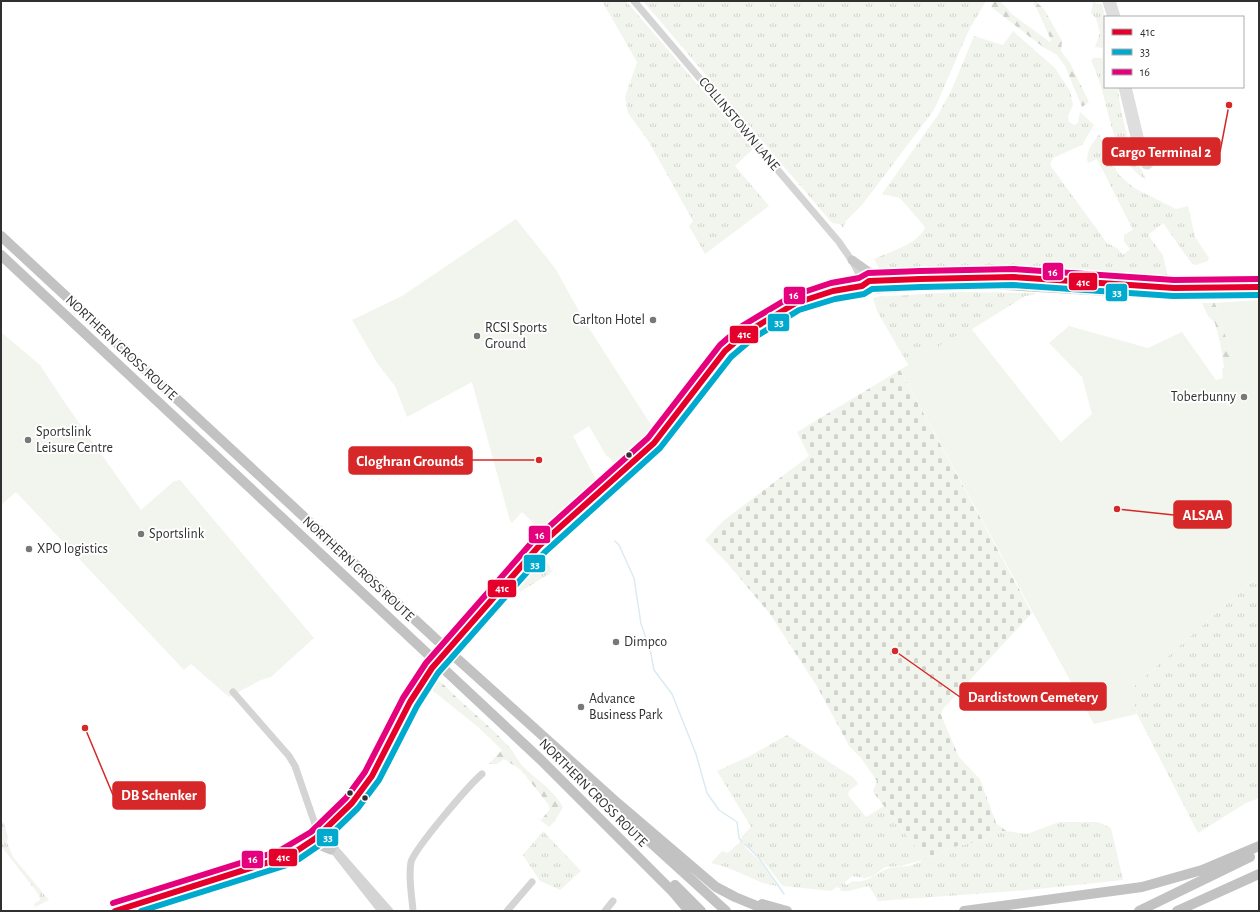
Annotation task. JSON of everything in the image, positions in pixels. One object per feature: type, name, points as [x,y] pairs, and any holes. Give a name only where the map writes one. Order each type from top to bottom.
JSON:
[{"type":"highway","name":"NORTHERN CROSS ROUTE","points":[[1,236],[453,655]]},
{"type":"highway","name":"NORTHERN CROSS ROUTE","points":[[1,255],[540,759],[673,892],[689,911]]},
{"type":"highway","points":[[453,655],[662,842],[726,892],[769,911]]},
{"type":"highway","points":[[453,655],[619,814],[726,911]]},
{"type":"highway","points":[[540,759],[671,880],[707,911]]},
{"type":"highway","points":[[964,911],[1142,887],[1202,870],[1259,846]]},
{"type":"highway","points":[[1138,911],[1259,853]]},
{"type":"highway","points":[[1177,911],[1259,874]]},
{"type":"highway","points":[[703,875],[736,893],[762,904],[787,911]]},
{"type":"highway","points":[[671,880],[701,911]]},
{"type":"highway","points":[[1181,911],[1192,905]]},
{"type":"main road","points":[[852,260],[873,274],[892,280]]},
{"type":"main road","points":[[862,286],[869,281],[998,277],[1159,288],[1221,289],[1259,287]]},
{"type":"main road","points":[[452,645],[545,540],[654,443],[714,364],[736,342],[764,321],[796,304],[833,291],[862,286],[877,289],[962,283],[1150,294],[1207,295],[1259,293]]},
{"type":"main road","points":[[328,842],[334,821],[352,803],[372,776],[412,699],[432,668]]},
{"type":"main road","points":[[328,842],[334,821]]},
{"type":"main road","points":[[115,911],[267,863],[295,852],[312,842],[328,842]]},
{"type":"main road","points":[[312,842],[328,842]]},
{"type":"street","name":"COLLINSTOWN LANE","points":[[634,1],[843,247],[852,260],[861,278],[862,286]]},
{"type":"street","name":"COLLINSTOWN LANE","points":[[843,247],[856,280],[862,286]]},
{"type":"street","points":[[233,692],[289,756],[304,792],[312,820],[381,911]]},
{"type":"street","points":[[413,911],[410,873],[413,857],[447,813],[482,774]]},
{"type":"street","points":[[328,842],[390,911]]},
{"type":"street","points":[[507,911],[532,882]]},
{"type":"street","points":[[605,911],[613,902]]},
{"type":"green space","points":[[602,1],[626,1],[753,149],[735,166],[769,206],[705,254],[689,226],[693,221],[649,142],[628,113],[625,97],[637,62]]},
{"type":"green space","points":[[643,1],[986,1],[969,30],[934,110],[862,205],[846,221],[843,228],[840,224],[832,223]]},
{"type":"green space","points":[[994,1],[1000,1],[1013,15],[1050,42],[1051,40],[1036,7],[1033,5],[1035,1],[1044,9],[1062,41],[1061,51],[1070,63],[1089,102],[1082,107],[1065,66],[1057,55],[1043,47],[991,7]]},
{"type":"green space","points":[[1090,1],[1097,4],[1102,4],[1105,16],[1104,88],[1118,88],[1129,143],[1146,180],[1133,169],[1124,156],[1117,141],[1111,125],[1098,76],[1091,61],[1093,58],[1102,58],[1103,48],[1095,47],[1100,33],[1096,18],[1091,13],[1093,3]]},
{"type":"green space","points":[[1013,31],[1055,68],[1070,91],[1073,105],[1068,116],[1069,122],[1074,125],[1078,123],[1080,112],[1094,125],[1082,145],[1053,158],[1050,165],[1107,243],[1117,248],[1123,255],[1130,249],[1124,242],[1124,235],[1133,230],[1097,159],[1088,163],[1088,152],[1099,134],[1118,174],[1134,188],[1176,209],[1188,206],[1195,237],[1209,258],[1208,261],[1196,265],[1192,264],[1163,223],[1148,235],[1163,255],[1168,278],[1021,266],[879,268],[874,259],[910,243],[922,233],[925,227],[900,198],[882,194],[938,115],[951,91],[974,36],[1003,45]]},
{"type":"green space","name":"RCSI Sports Ground","points":[[516,219],[555,268],[585,322],[655,431],[618,468],[608,456],[607,457],[589,426],[573,436],[599,485],[542,531],[522,512],[512,523],[510,521],[472,382],[407,417],[395,386],[377,363],[352,320],[402,296]]},
{"type":"green space","points":[[958,292],[1035,293],[1035,295],[1025,296],[910,368],[878,313],[873,299],[875,297]]},
{"type":"green space","points":[[1259,300],[1259,575],[1131,689],[1137,714],[1094,724],[900,370],[970,327],[1061,442],[1092,414],[1082,377],[1049,343],[1069,326],[1148,348],[1182,332],[1216,380],[1223,378],[1222,369],[1233,359],[1215,303]]},
{"type":"green space","points":[[1202,303],[1215,303],[1233,359],[1225,374],[1221,347],[1215,323],[1208,316]]},
{"type":"green space","name":"Sportslink","points":[[1,332],[40,365],[65,403],[141,510],[174,481],[180,480],[314,638],[271,677],[261,680],[229,697],[191,664],[184,670],[16,492],[1,505]]},
{"type":"green space","points":[[900,370],[1032,613],[943,709],[941,715],[959,757],[980,779],[996,823],[1006,831],[995,832],[984,840],[949,848],[938,855],[925,859],[874,793],[873,791],[877,781],[861,758],[849,746],[818,688],[770,614],[728,564],[705,540],[723,521],[809,456],[797,432]]},
{"type":"green space","points":[[540,555],[545,557],[552,572],[520,592],[516,586],[527,575],[526,573]]},
{"type":"green space","points":[[1259,575],[1259,798],[1246,803],[1198,833],[1137,714],[1131,689]]},
{"type":"green space","points":[[435,679],[442,683],[494,732],[511,749],[521,764],[559,800],[563,807],[555,821],[549,827],[536,817],[541,820],[550,809],[548,804],[521,770],[504,759],[497,764],[489,764],[502,750],[478,727],[432,690],[430,687]]},
{"type":"green space","points":[[787,735],[854,778],[858,784],[849,791],[848,795],[866,817],[884,806],[925,859],[938,855],[949,848],[984,840],[995,832],[1006,831],[1027,834],[1059,822],[1098,822],[1111,828],[1123,880],[1028,890],[878,901],[869,886],[848,891],[840,891],[841,889],[837,887],[831,891],[783,886],[763,861],[745,844],[746,848],[761,862],[777,886],[763,883],[726,867],[711,863],[722,851],[728,853],[741,841],[742,836],[751,827],[717,771],[750,756]],"holes":[[[923,860],[917,863],[887,869],[867,880],[858,882],[853,881],[847,885],[844,883],[852,876],[865,878],[873,876],[885,867],[901,866]]]},
{"type":"green space","points":[[1,822],[4,823],[8,837],[7,842],[13,857],[49,900],[35,907],[34,904],[40,900],[39,895],[1,846]]},
{"type":"green space","points":[[543,831],[581,871],[560,890],[540,881],[523,855]]},
{"type":"waterway","points":[[615,541],[619,545],[634,578],[641,624],[650,649],[654,670],[672,694],[696,754],[707,793],[719,810],[737,822],[739,838],[742,842]]},
{"type":"waterway","points":[[745,844],[759,858],[784,894]]},
{"type":"taxiway","points":[[1109,1],[1114,16]]},
{"type":"taxiway","points":[[1125,88],[1139,145],[1147,163]]},
{"type":"tunnel","points":[[432,668],[452,645]]},
{"type":"transit line","name":"16","points":[[113,903],[279,851],[311,832],[346,798],[365,772],[403,698],[426,663],[533,541],[648,438],[720,345],[742,326],[792,296],[831,283],[859,278],[868,273],[920,271],[1014,269],[1174,280],[1259,279]]},
{"type":"transit line","name":"41c","points":[[115,911],[282,858],[295,852],[316,838],[352,803],[372,776],[410,702],[432,668],[539,546],[654,443],[725,351],[747,332],[796,303],[833,291],[862,286],[869,281],[920,279],[1013,277],[1174,288],[1259,287]]},
{"type":"transit line","name":"33","points":[[141,911],[284,866],[299,859],[321,844],[358,808],[379,780],[417,706],[438,673],[545,552],[660,448],[731,357],[752,339],[799,310],[835,299],[864,294],[872,289],[921,287],[1013,285],[1173,296],[1259,295]]},
{"type":"place","name":"Cargo Terminal 2","points":[[1229,105]]},
{"type":"place","name":"Carlton Hotel","points":[[653,320]]},
{"type":"place","name":"RCSI Sports Ground","points":[[477,336]]},
{"type":"place","name":"Toberbunny","points":[[1244,397]]},
{"type":"place","name":"Sportslink Leisure Centre","points":[[28,440]]},
{"type":"place","name":"Cloghran Grounds","points":[[539,460]]},
{"type":"place","name":"ALSAA","points":[[1117,509]]},
{"type":"place","name":"Sportslink","points":[[141,534]]},
{"type":"place","name":"XPO logistics","points":[[29,549]]},
{"type":"place","name":"Dimpco","points":[[616,642]]},
{"type":"place","name":"Dardistown Cemetery","points":[[895,651]]},
{"type":"place","name":"Advance Business Park","points":[[581,707]]},
{"type":"place","name":"DB Schenker","points":[[85,728]]}]
